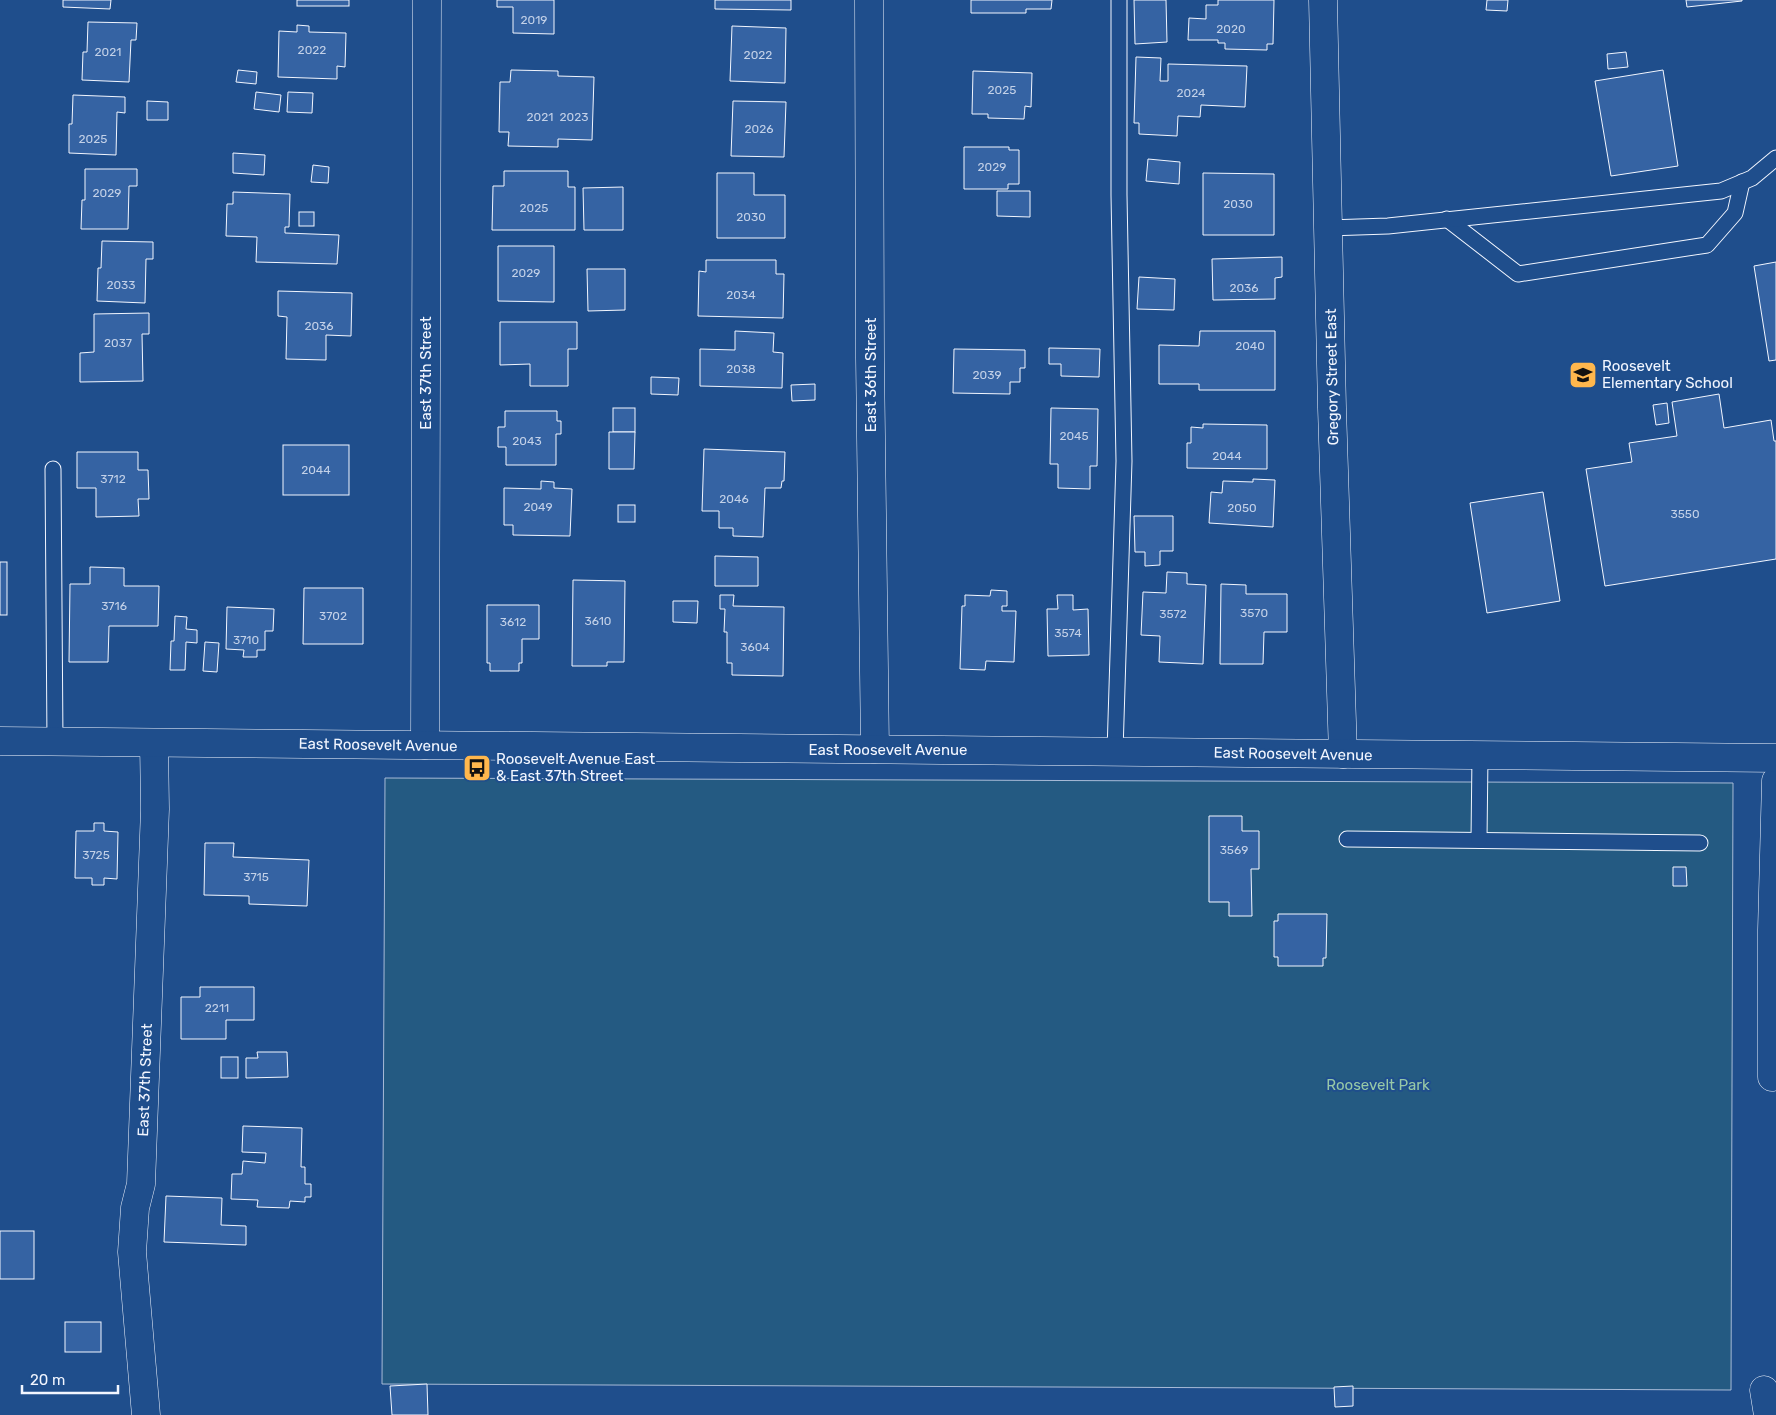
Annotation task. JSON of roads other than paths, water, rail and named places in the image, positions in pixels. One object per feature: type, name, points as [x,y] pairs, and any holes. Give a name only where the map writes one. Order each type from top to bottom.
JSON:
[{"type":"street","name":"East 37th Street","points":[[425,745],[427,0]]},
{"type":"street","name":"East 36th Street","points":[[869,0],[874,749]]},
{"type":"street","name":"Gregory Street East","points":[[1323,0],[1332,408],[1343,754]]},
{"type":"street","name":"East Roosevelt Avenue","points":[[0,741],[1776,758]]},
{"type":"street","name":"East 37th Street","points":[[146,1415],[132,1252],[135,1208],[141,1184],[155,809],[154,743]]},
{"type":"street","points":[[1772,1077],[1772,930],[1776,781]]},
{"type":"lane","points":[[1114,752],[1124,461],[1119,185],[1119,0]]},
{"type":"lane","points":[[1328,228],[1388,226],[1720,191],[1752,178],[1776,158]]},
{"type":"lane","points":[[1447,219],[1518,274],[1707,245],[1735,213],[1742,182]]},
{"type":"lane","points":[[53,469],[55,742]]},
{"type":"lane","points":[[1479,840],[1480,755]]},
{"type":"lane","points":[[1347,839],[1700,843]]},
{"type":"place","name":"Roosevelt Elementary School","points":[[1583,375]]},
{"type":"place","name":"Roosevelt Avenue East & East 37th Street","points":[[477,768]]},
{"type":"park label","name":"Roosevelt Park","points":[[1378,1085]]}]
